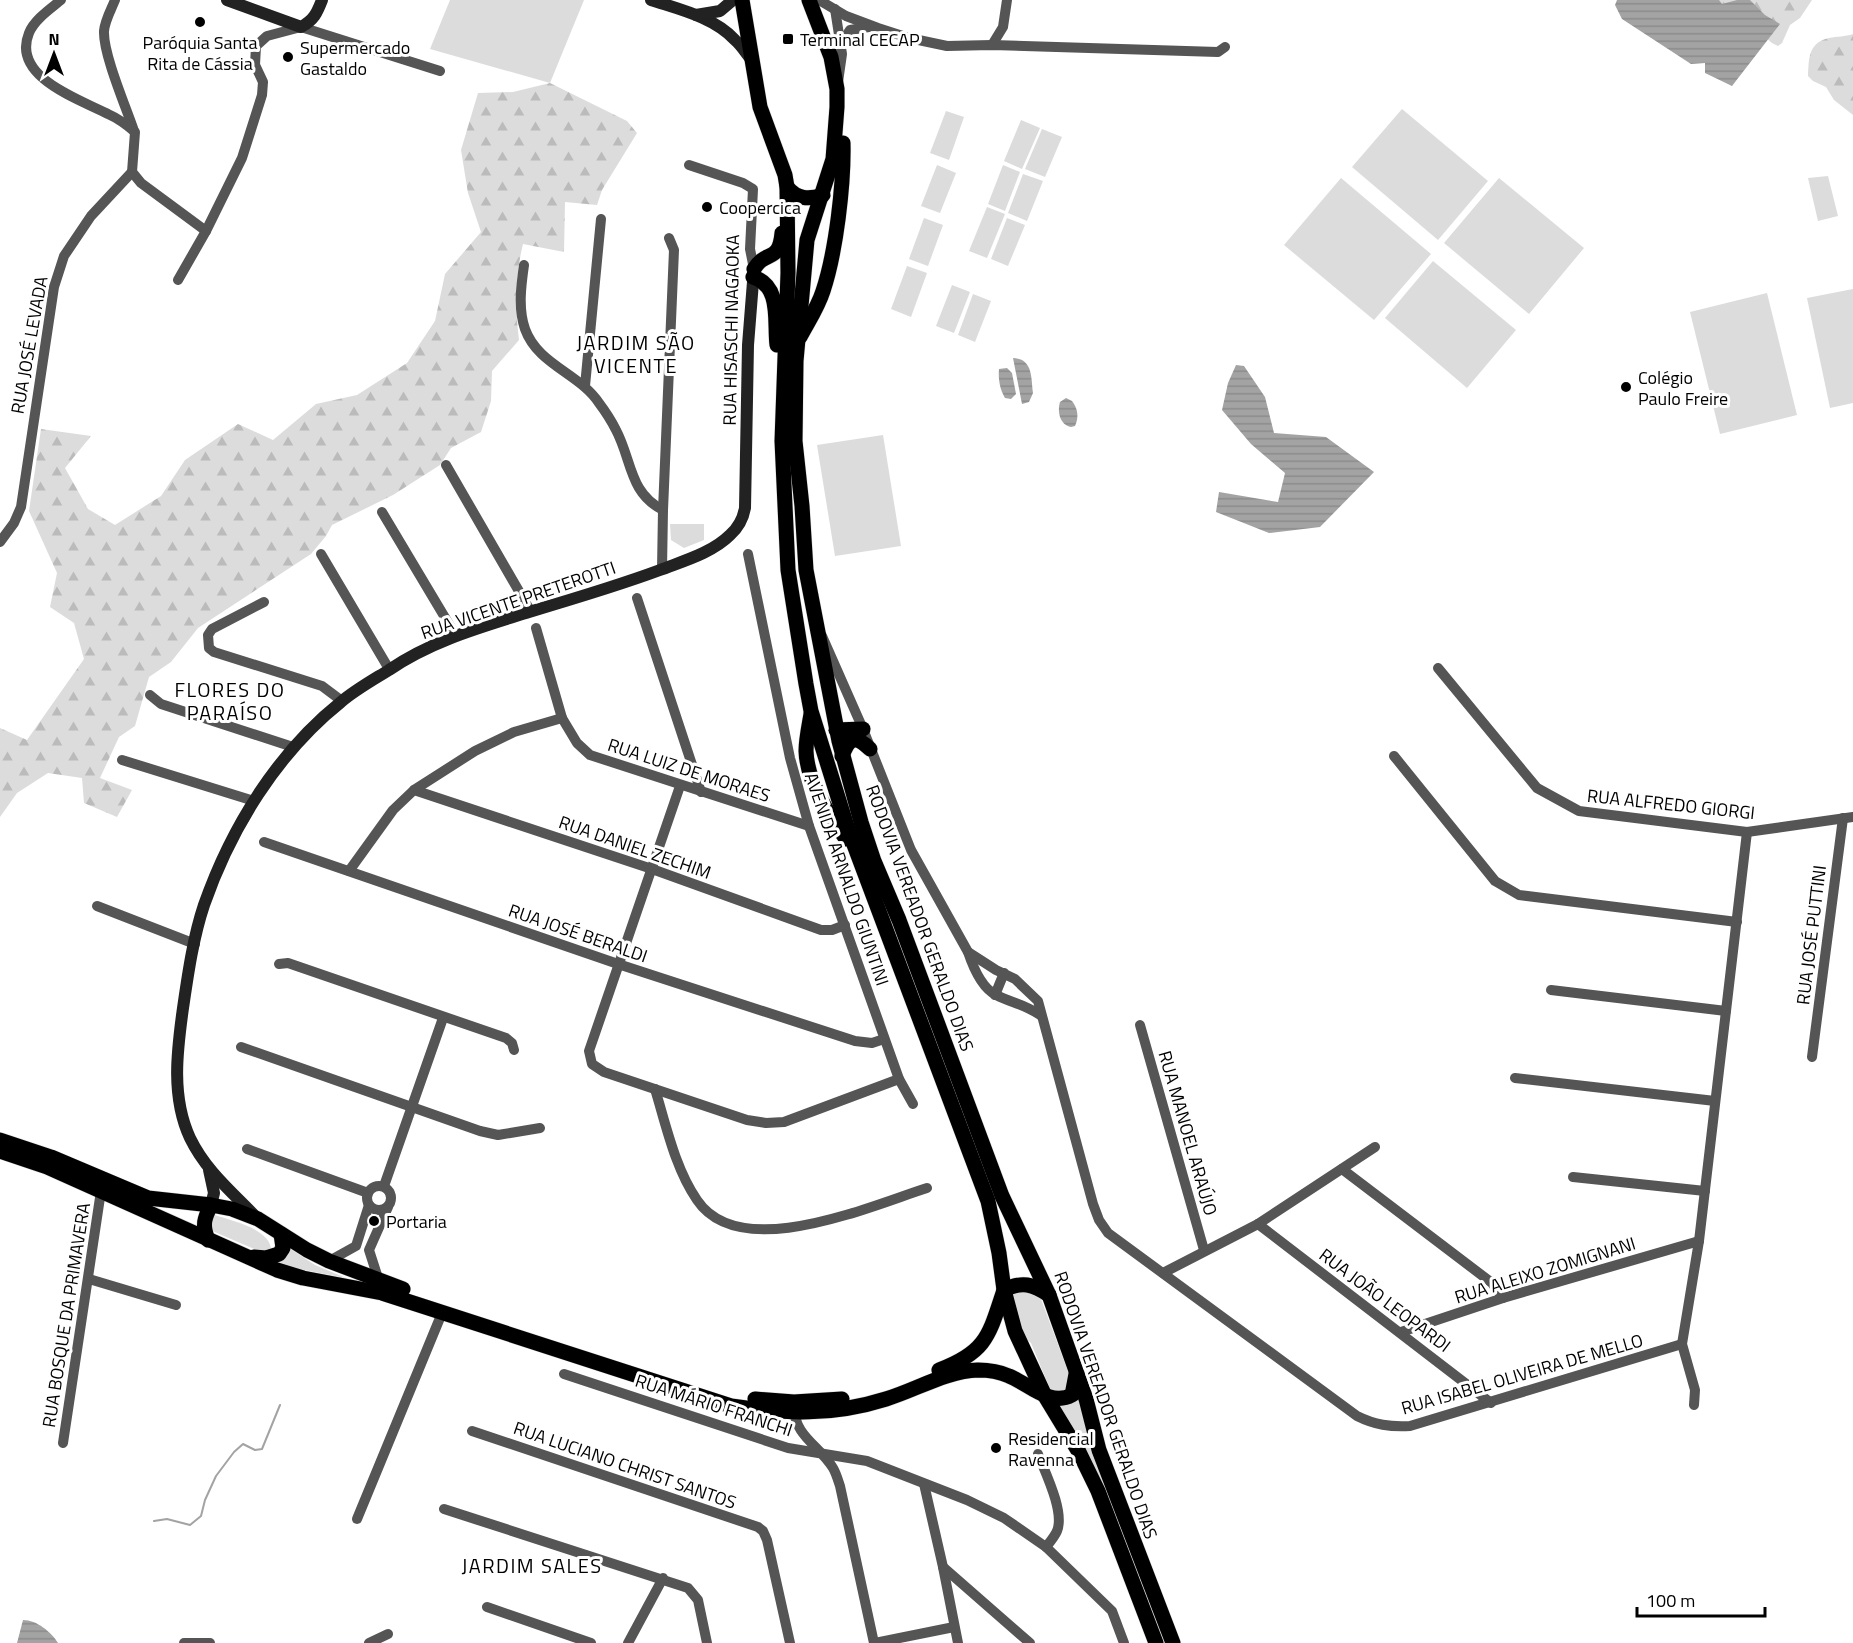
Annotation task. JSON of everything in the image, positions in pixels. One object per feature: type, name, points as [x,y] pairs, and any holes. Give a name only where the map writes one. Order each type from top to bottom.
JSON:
[{"type":"main road","name":"RODOVIA VEREADOR GERALDO DIAS","points":[[742,0],[760,107],[785,175],[788,273],[782,441],[788,570],[810,705],[856,852],[988,1201],[1004,1290],[1015,1331],[1046,1396],[1079,1452],[1098,1491],[1156,1643]]},
{"type":"main road","name":"RODOVIA VEREADOR GERALDO DIAS","points":[[809,0],[831,57],[837,87],[837,107],[833,159],[807,240],[797,342],[795,441],[806,570],[836,730],[874,861],[903,931],[1002,1196],[1049,1295],[1086,1399],[1099,1450],[1173,1643]]},
{"type":"main road","points":[[797,342],[823,291],[834,245],[844,157],[843,132],[837,107]]},
{"type":"main road","points":[[786,187],[798,197],[813,198],[823,195]]},
{"type":"main road","points":[[784,361],[776,343],[774,301],[771,291],[767,284],[754,273],[758,262],[778,252],[786,216]]},
{"type":"main road","points":[[800,648],[806,661],[811,665],[825,665]]},
{"type":"main road","points":[[831,702],[824,698],[810,705],[804,777],[856,852]]},
{"type":"main road","points":[[836,730],[863,729]]},
{"type":"main road","points":[[842,756],[851,740],[857,739],[870,749]]},
{"type":"main road","points":[[0,1140],[51,1157],[148,1198],[232,1209],[258,1219],[329,1261],[380,1281],[687,1383],[732,1396],[773,1401],[794,1408],[863,1396],[964,1359],[980,1347],[989,1334],[1004,1290],[1023,1283],[1036,1286],[1049,1295]]},
{"type":"main road","points":[[0,1152],[47,1167],[277,1270],[303,1278],[382,1293],[731,1406],[852,1408],[886,1399],[967,1371],[995,1372],[1010,1376],[1046,1396],[1058,1399],[1072,1395],[1076,1371]]},
{"type":"main road","points":[[208,1240],[203,1229],[203,1221],[211,1205]]},
{"type":"main road","points":[[248,1256],[266,1258],[279,1254],[283,1248],[281,1233]]},
{"type":"main road","points":[[1010,1376],[1040,1402],[1064,1428]]},
{"type":"street","points":[[60,0],[40,18],[29,33],[26,47],[28,62],[36,74],[63,93],[111,115],[135,132]]},
{"type":"street","points":[[115,0],[104,32],[106,48],[135,132],[132,172],[141,183],[206,231]]},
{"type":"street","points":[[227,0],[301,27],[440,71]]},
{"type":"street","points":[[178,280],[206,231],[242,158],[262,95],[263,82],[255,65],[256,46],[267,36],[301,27],[310,22],[317,14],[322,0]]},
{"type":"street","points":[[651,0],[696,15],[726,32],[735,39],[750,58]]},
{"type":"street","points":[[696,15],[720,11],[734,0]]},
{"type":"street","points":[[819,0],[834,5],[878,28],[909,38],[947,46],[992,45],[1218,52],[1225,47]]},
{"type":"street","points":[[992,45],[1003,27],[1007,0]]},
{"type":"street","points":[[834,5],[842,62],[837,87]]},
{"type":"street","points":[[841,44],[850,30],[857,27],[878,28]]},
{"type":"street","name":"RUA HISASCHI NAGAOKA","points":[[689,165],[743,183],[753,189],[750,249],[754,273],[748,345],[745,508],[739,524],[730,536]]},
{"type":"street","name":"RUA JOSÉ LEVADA","points":[[0,542],[14,523],[21,507],[54,287],[64,256],[91,216],[132,172]]},
{"type":"street","points":[[585,386],[600,219]]},
{"type":"street","points":[[662,569],[674,250],[669,238]]},
{"type":"street","points":[[524,266],[521,290],[522,312],[525,329],[531,341],[547,360],[585,386],[597,400],[617,430],[637,487],[651,504],[663,510]]},
{"type":"street","points":[[446,465],[531,612]]},
{"type":"street","points":[[382,512],[456,636]]},
{"type":"street","name":"RUA VICENTE PRETEROTTI","points":[[258,1219],[209,1170],[190,1137],[180,1108],[176,1080],[180,1029],[195,944],[204,908],[222,858],[254,801],[294,747],[342,701],[419,651],[456,636],[692,558],[730,536]]},
{"type":"street","points":[[321,554],[390,669]]},
{"type":"street","name":"AVENIDA ARNALDO GIUNTINI","points":[[748,554],[790,758],[804,777],[808,826],[899,1079],[913,1104]]},
{"type":"street","points":[[637,597],[700,792]]},
{"type":"street","points":[[264,602],[212,629],[208,635],[209,648],[214,652],[322,686],[342,701]]},
{"type":"street","points":[[816,624],[830,649],[911,850],[968,952],[972,964],[994,995],[1027,1006],[1040,1015]]},
{"type":"street","name":"RUA LUIZ DE MORAES","points":[[536,628],[562,718],[577,743],[590,755],[808,826]]},
{"type":"street","name":"RUA ALFREDO GIORGI","points":[[1438,668],[1537,788],[1579,811],[1748,832],[1848,817]]},
{"type":"street","points":[[150,695],[161,704],[294,747]]},
{"type":"street","points":[[349,871],[393,810],[414,790],[485,746],[514,732],[562,718]]},
{"type":"street","points":[[790,758],[806,753]]},
{"type":"street","points":[[1394,756],[1495,881],[1519,895],[1737,922]]},
{"type":"street","points":[[122,760],[254,801]]},
{"type":"street","points":[[680,786],[589,1051],[592,1064],[604,1072],[747,1120],[766,1123],[783,1122],[899,1079]]},
{"type":"street","name":"RUA DANIEL ZECHIM","points":[[414,790],[652,869],[821,930],[832,930],[845,926]]},
{"type":"street","name":"RUA JOSÉ PUTTINI","points":[[1812,1057],[1848,817]]},
{"type":"street","points":[[1694,1404],[1695,1390],[1682,1344],[1699,1241],[1748,832]]},
{"type":"street","name":"RUA JOSÉ BERALDI","points":[[264,842],[618,964],[855,1041],[872,1043],[884,1039]]},
{"type":"street","points":[[98,906],[195,944]]},
{"type":"street","name":"RUA ISABEL OLIVEIRA DE MELLO","points":[[968,952],[1024,986],[1038,1001],[1093,1204],[1099,1220],[1108,1233],[1357,1416],[1374,1424],[1391,1427],[1410,1426],[1682,1344]]},
{"type":"street","points":[[279,964],[288,963],[506,1038],[512,1043],[514,1050]]},
{"type":"street","points":[[994,995],[1004,974]]},
{"type":"street","points":[[1551,990],[1726,1011]]},
{"type":"street","points":[[384,1186],[443,1018]]},
{"type":"street","name":"RUA MANOEL ARAÚJO","points":[[1140,1025],[1204,1250]]},
{"type":"street","points":[[241,1047],[480,1131],[498,1135],[540,1128]]},
{"type":"street","points":[[1515,1078],[1715,1101]]},
{"type":"street","points":[[655,1089],[669,1137],[697,1200],[709,1214],[727,1224],[759,1229],[790,1228],[841,1216],[927,1188]]},
{"type":"street","points":[[1163,1273],[1258,1224],[1374,1147]]},
{"type":"street","points":[[247,1149],[368,1193]]},
{"type":"street","points":[[1342,1169],[1492,1283],[1503,1298]]},
{"type":"street","name":"RUA VICENTE PRETEROTTI","points":[[209,1170],[214,1193],[211,1205]]},
{"type":"street","points":[[1573,1177],[1705,1191]]},
{"type":"street","points":[[329,1261],[356,1246],[369,1205],[368,1193],[375,1186],[384,1186]]},
{"type":"street","points":[[380,1281],[369,1250],[392,1196],[384,1186]]},
{"type":"street","name":"RUA BOSQUE DA PRIMAVERA","points":[[63,1443],[101,1191]]},
{"type":"street","points":[[369,1205],[376,1210],[388,1208]]},
{"type":"street","name":"RUA JOÃO LEOPARDI","points":[[1258,1224],[1491,1403]]},
{"type":"street","name":"RUA ALEIXO ZOMIGNANI","points":[[1401,1332],[1503,1298],[1699,1241]]},
{"type":"street","points":[[356,1246],[369,1250]]},
{"type":"street","points":[[89,1279],[176,1305]]},
{"type":"street","points":[[357,1519],[442,1313]]},
{"type":"street","name":"RUA MÁRIO FRANCHI","points":[[564,1374],[788,1448],[867,1461],[967,1500],[1004,1518],[1046,1546],[1112,1611],[1124,1643]]},
{"type":"street","points":[[794,1408],[795,1420],[801,1431],[833,1467],[840,1486],[874,1643],[954,1627]]},
{"type":"street","name":"RUA LUCIANO CHRIST SANTOS","points":[[472,1431],[755,1526],[766,1535],[790,1643]]},
{"type":"street","points":[[1038,1454],[1058,1508],[1060,1520],[1057,1531],[1046,1546]]},
{"type":"street","points":[[924,1484],[958,1643]]},
{"type":"street","points":[[444,1509],[663,1578],[688,1588],[698,1600],[707,1643]]},
{"type":"street","points":[[943,1567],[1030,1643]]},
{"type":"street","points":[[628,1643],[663,1578]]},
{"type":"street","points":[[487,1607],[591,1643]]},
{"type":"street","points":[[369,1643],[388,1634]]},
{"type":"street","points":[[184,1643],[210,1643]]},
{"type":"green space","points":[[450,0],[584,0],[550,83],[430,49]]},
{"type":"green space","points":[[1678,0],[1812,0],[1800,18],[1790,25],[1782,43],[1778,46],[1757,30]]},
{"type":"green space","points":[[1853,34],[1853,115],[1834,100],[1826,87],[1808,76],[1813,47],[1822,40]]},
{"type":"green space","points":[[550,83],[627,121],[637,133],[602,190],[597,205],[565,202],[564,252],[523,244],[516,292],[519,340],[492,371],[491,401],[481,432],[451,448],[440,465],[393,495],[332,525],[311,554],[198,628],[171,662],[149,677],[135,726],[119,737],[100,778],[132,790],[117,817],[84,803],[82,778],[48,773],[17,793],[0,817],[0,728],[27,740],[84,659],[74,623],[50,607],[57,573],[29,511],[41,429],[91,436],[65,468],[88,509],[115,525],[161,496],[185,460],[238,424],[273,440],[316,404],[357,395],[407,363],[435,321],[445,274],[481,232],[468,193],[461,150],[478,93],[513,92]]},
{"type":"green space","points":[[1402,109],[1488,181],[1438,240],[1352,167]]},
{"type":"green space","points":[[946,111],[964,117],[949,160],[930,153]]},
{"type":"green space","points":[[1021,120],[1040,128],[1022,169],[1004,161]]},
{"type":"green space","points":[[1042,129],[1062,137],[1045,177],[1025,169]]},
{"type":"green space","points":[[937,165],[956,173],[940,213],[921,206]]},
{"type":"green space","points":[[1003,165],[1020,172],[1005,211],[988,204]]},
{"type":"green space","points":[[1023,174],[1043,181],[1027,221],[1008,213]]},
{"type":"green space","points":[[1828,176],[1838,216],[1818,221],[1808,178]]},
{"type":"green space","points":[[1341,178],[1431,254],[1374,320],[1284,245]]},
{"type":"green space","points":[[1499,178],[1584,248],[1529,314],[1444,243]]},
{"type":"green space","points":[[987,207],[1005,214],[987,258],[969,251]]},
{"type":"green space","points":[[924,218],[943,225],[928,266],[909,259]]},
{"type":"green space","points":[[1007,218],[1025,225],[1008,266],[991,259]]},
{"type":"green space","points":[[1433,261],[1516,330],[1467,388],[1385,318]]},
{"type":"green space","points":[[907,266],[927,273],[911,317],[891,309]]},
{"type":"green space","points":[[952,285],[970,292],[954,333],[936,326]]},
{"type":"green space","points":[[1853,289],[1853,403],[1830,408],[1807,298]]},
{"type":"green space","points":[[1767,293],[1797,415],[1720,434],[1690,312]]},
{"type":"green space","points":[[973,294],[991,301],[975,342],[958,335]]},
{"type":"green space","points":[[883,435],[901,546],[835,556],[817,445]]},
{"type":"green space","points":[[670,524],[704,524],[704,540],[684,548],[671,540]]},
{"type":"green space","points":[[215,1215],[258,1231],[265,1237],[271,1250],[259,1251],[210,1230],[210,1220]]},
{"type":"green space","points":[[289,1248],[315,1265],[346,1278],[278,1265],[285,1258]]},
{"type":"green space","points":[[1018,1289],[1038,1291],[1070,1377],[1066,1390],[1053,1392],[1050,1389],[1031,1343],[1022,1335],[1011,1295]]},
{"type":"green space","points":[[1078,1394],[1165,1643],[1160,1643],[1055,1405]]},
{"type":"shaded area","points":[[1617,0],[1719,0],[1722,4],[1737,0],[1750,0],[1765,15],[1780,24],[1732,86],[1705,73],[1705,63],[1691,64],[1622,19],[1615,5]]},
{"type":"shaded area","points":[[1013,358],[1020,359],[1028,365],[1031,375],[1033,393],[1029,402],[1022,404]]},
{"type":"shaded area","points":[[1236,365],[1244,366],[1265,397],[1274,433],[1326,437],[1374,472],[1320,527],[1269,533],[1216,512],[1219,492],[1278,502],[1285,473],[1251,444],[1222,410],[1228,383]]},
{"type":"shaded area","points":[[1007,368],[1012,373],[1016,394],[1011,399],[1005,398],[999,380],[999,369]]},
{"type":"shaded area","points":[[1066,398],[1076,407],[1077,419],[1075,426],[1071,427],[1064,424],[1059,414],[1060,402]]},
{"type":"shaded area","points":[[23,1620],[43,1627],[58,1643],[17,1643]]},
{"type":"waterway","points":[[154,1521],[167,1519],[190,1525],[201,1516],[205,1500],[216,1476],[243,1444],[255,1450],[262,1449],[280,1405]]},
{"type":"place","name":"Paróquia Santa Rita de Cássia","points":[[200,22]]},
{"type":"place","name":"Terminal CECAP","points":[[788,39]]},
{"type":"place","name":"Supermercado Gastaldo","points":[[288,57]]},
{"type":"place","name":"Coopercica","points":[[707,207]]},
{"type":"place","name":"Colégio Paulo Freire","points":[[1626,387]]},
{"type":"place","name":"Portaria","points":[[374,1221]]},
{"type":"place","name":"Residencial Ravenna","points":[[996,1448]]},
{"type":"district","name":"JARDIM SÃO VICENTE","points":[[636,354]]},
{"type":"district","name":"FLORES DO PARAÍSO","points":[[230,700]]},
{"type":"district","name":"JARDIM SALES","points":[[532,1565]]}]
